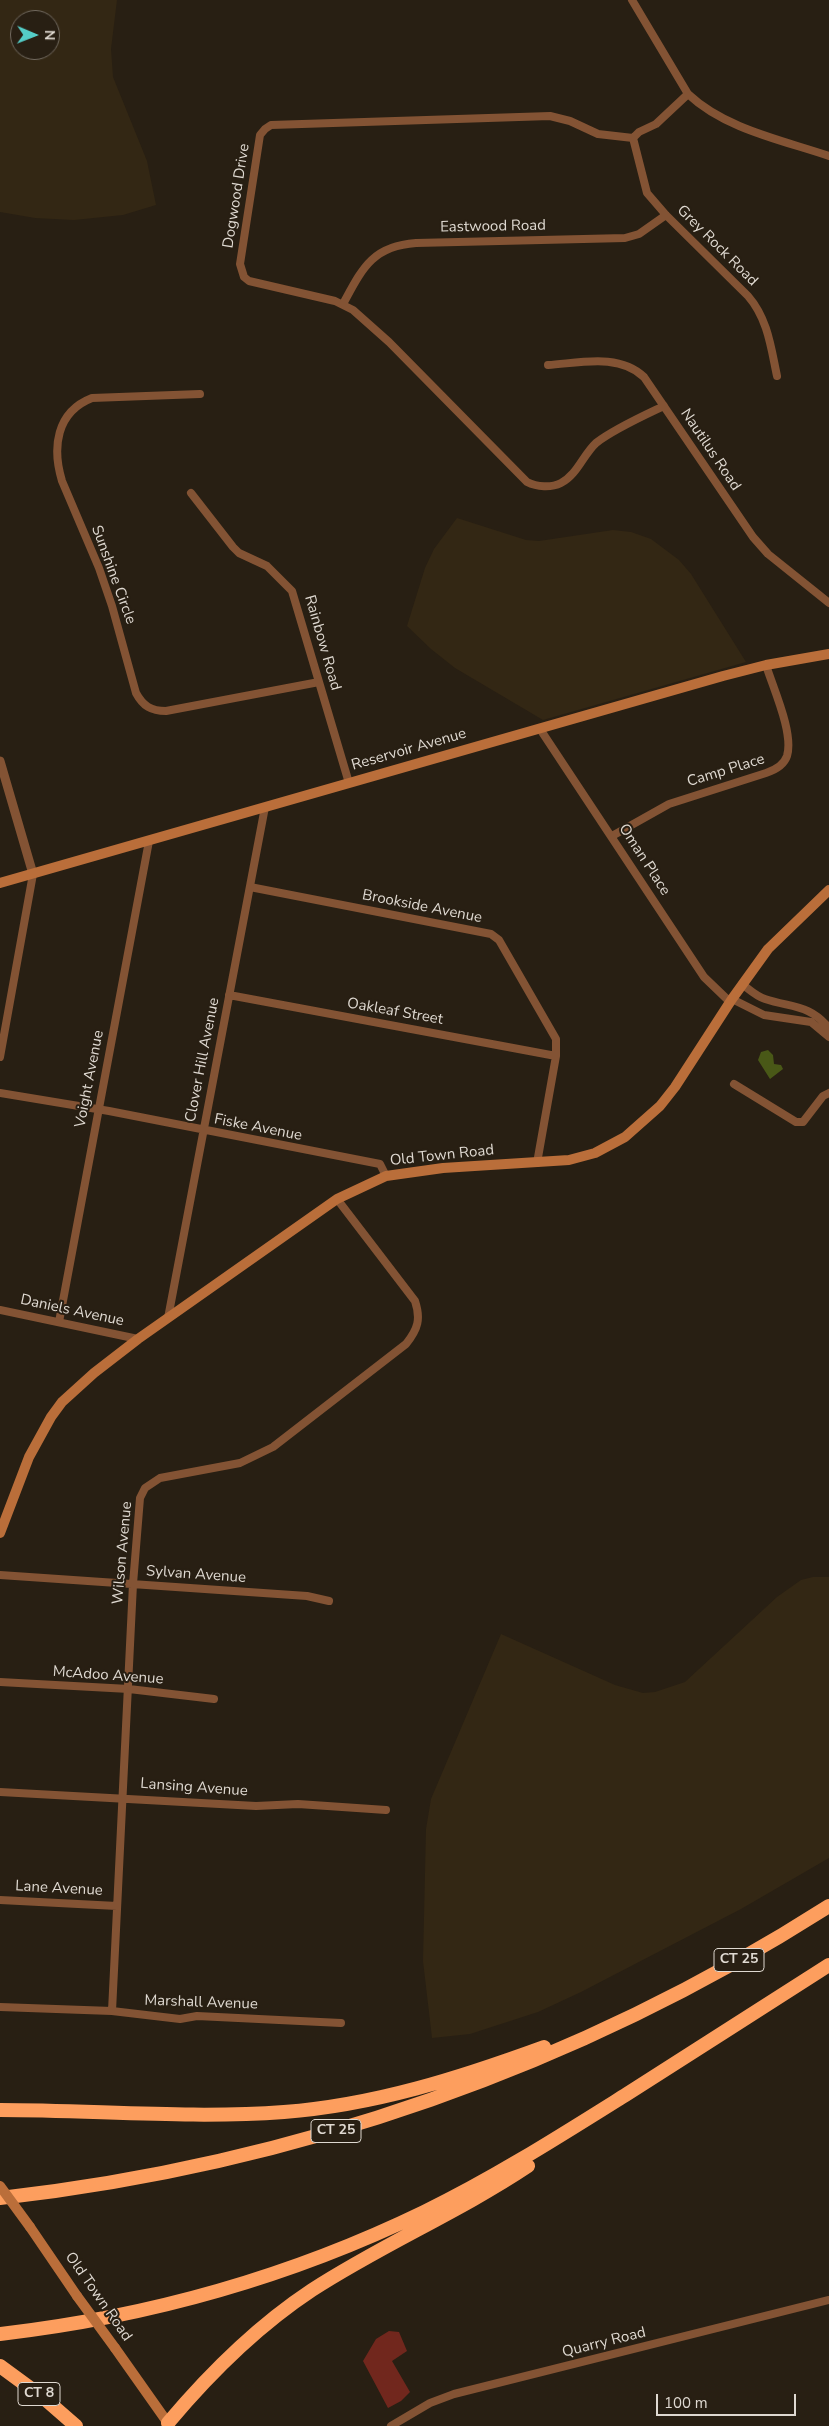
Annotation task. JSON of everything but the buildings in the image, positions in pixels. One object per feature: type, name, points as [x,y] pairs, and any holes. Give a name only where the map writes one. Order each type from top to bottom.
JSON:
[{"type":"highway","name":"CT 25","points":[[0,2198],[72,2189],[236,2158],[329,2133],[404,2109],[494,2077],[583,2040],[740,1960],[826,1908]]},
{"type":"highway","points":[[0,2334],[72,2324],[150,2309],[213,2293],[305,2263],[380,2232],[454,2197],[510,2166],[829,1965]]},
{"type":"highway","points":[[0,2110],[222,2114],[285,2112],[342,2105],[401,2094],[449,2081],[654,2005]]},
{"type":"highway","points":[[169,2425],[203,2382],[234,2351],[297,2300],[357,2263],[504,2181],[592,2116]]},
{"type":"highway","name":"CT 8","points":[[0,2366],[45,2399],[76,2426]]},
{"type":"main road","name":"Reservoir Avenue","points":[[0,883],[766,665],[829,654]]},
{"type":"main road","name":"Old Town Road","points":[[0,1533],[29,1457],[51,1417],[78,1387],[138,1339],[337,1199],[386,1176],[443,1168],[537,1163],[583,1157],[608,1147],[625,1137],[660,1106],[675,1087],[742,984],[768,949],[829,890]]},
{"type":"main road","name":"Old Town Road","points":[[0,2186],[169,2425]]},
{"type":"street","points":[[632,0],[688,94],[707,110],[729,122],[829,156]]},
{"type":"street","points":[[633,138],[639,132],[656,124],[688,94]]},
{"type":"street","name":"Dogwood Drive","points":[[633,138],[598,134],[570,120],[550,116],[278,124],[265,128],[260,136],[240,264],[242,272],[255,284],[343,304],[390,342],[527,482],[532,484],[549,486],[560,484],[568,478],[597,443],[664,406]]},
{"type":"street","name":"Grey Rock Road","points":[[633,138],[644,189],[666,215],[756,306],[764,319],[777,376]]},
{"type":"street","name":"Eastwood Road","points":[[343,304],[365,265],[381,252],[398,245],[625,238],[639,234],[666,215]]},
{"type":"street","name":"Nautilus Road","points":[[548,365],[623,363],[644,377],[759,545],[829,604]]},
{"type":"street","name":"Sunshine Circle","points":[[200,394],[92,398],[81,402],[66,417],[56,441],[58,468],[62,481],[110,599],[136,693],[141,702],[152,710],[166,711],[319,682]]},
{"type":"street","name":"Rainbow Road","points":[[191,493],[239,553],[267,566],[292,591],[349,783]]},
{"type":"street","name":"Camp Place","points":[[612,836],[669,804],[775,770],[784,761],[788,750],[787,732],[766,665]]},
{"type":"street","name":"Oman Place","points":[[540,728],[704,977],[731,1001],[764,1015],[811,1022],[829,1037]]},
{"type":"street","points":[[0,761],[33,874],[0,1057]]},
{"type":"street","name":"Clover Hill Avenue","points":[[168,1318],[265,807]]},
{"type":"street","name":"Voight Avenue","points":[[59,1322],[149,841]]},
{"type":"street","name":"Brookside Avenue","points":[[250,888],[491,934],[499,940],[556,1040],[556,1056],[537,1163]]},
{"type":"street","points":[[742,984],[757,996],[767,1000],[809,1010],[829,1028]]},
{"type":"street","name":"Oakleaf Street","points":[[229,995],[556,1056]]},
{"type":"street","points":[[734,1084],[796,1122],[803,1122],[823,1096],[829,1093]]},
{"type":"street","name":"Fiske Avenue","points":[[0,1093],[380,1164],[386,1176]]},
{"type":"street","name":"Wilson Avenue","points":[[112,2011],[133,1584],[138,1511],[145,1488],[160,1478],[240,1463],[262,1453],[281,1441],[406,1344],[415,1333],[420,1316],[415,1301],[337,1199]]},
{"type":"street","name":"Daniels Avenue","points":[[0,1310],[138,1339]]},
{"type":"street","name":"Sylvan Avenue","points":[[0,1575],[307,1596],[329,1601]]},
{"type":"street","name":"McAdoo Avenue","points":[[0,1682],[129,1689],[214,1699]]},
{"type":"street","name":"Lansing Avenue","points":[[0,1792],[123,1797],[256,1806],[298,1804],[386,1810]]},
{"type":"street","name":"Lane Avenue","points":[[0,1900],[117,1906]]},
{"type":"street","name":"Marshall Avenue","points":[[0,2007],[112,2011],[180,2019],[197,2016],[341,2023]]},
{"type":"street","name":"Quarry Road","points":[[391,2426],[430,2403],[454,2394],[829,2300]]},
{"type":"shaded area","points":[[0,0],[117,0],[111,49],[113,77],[147,161],[156,205],[123,215],[74,220],[35,218],[0,212]]},
{"type":"shaded area","points":[[457,518],[526,540],[539,541],[613,530],[631,532],[651,539],[679,560],[691,574],[746,662],[543,720],[455,668],[431,649],[407,626],[425,568],[434,549]]},
{"type":"shaded area","points":[[768,1050],[773,1055],[774,1064],[781,1065],[783,1069],[770,1079],[758,1060],[761,1052]]},
{"type":"shaded area","points":[[813,1577],[829,1577],[829,1858],[741,1909],[581,1992],[538,2012],[470,2034],[432,2038],[423,1961],[426,1829],[431,1799],[501,1634],[615,1685],[643,1693],[655,1692],[685,1682],[777,1597],[801,1580]]},
{"type":"shaded area","points":[[389,2331],[399,2332],[407,2351],[392,2361],[410,2392],[401,2401],[388,2408],[363,2361],[376,2339]]}]
